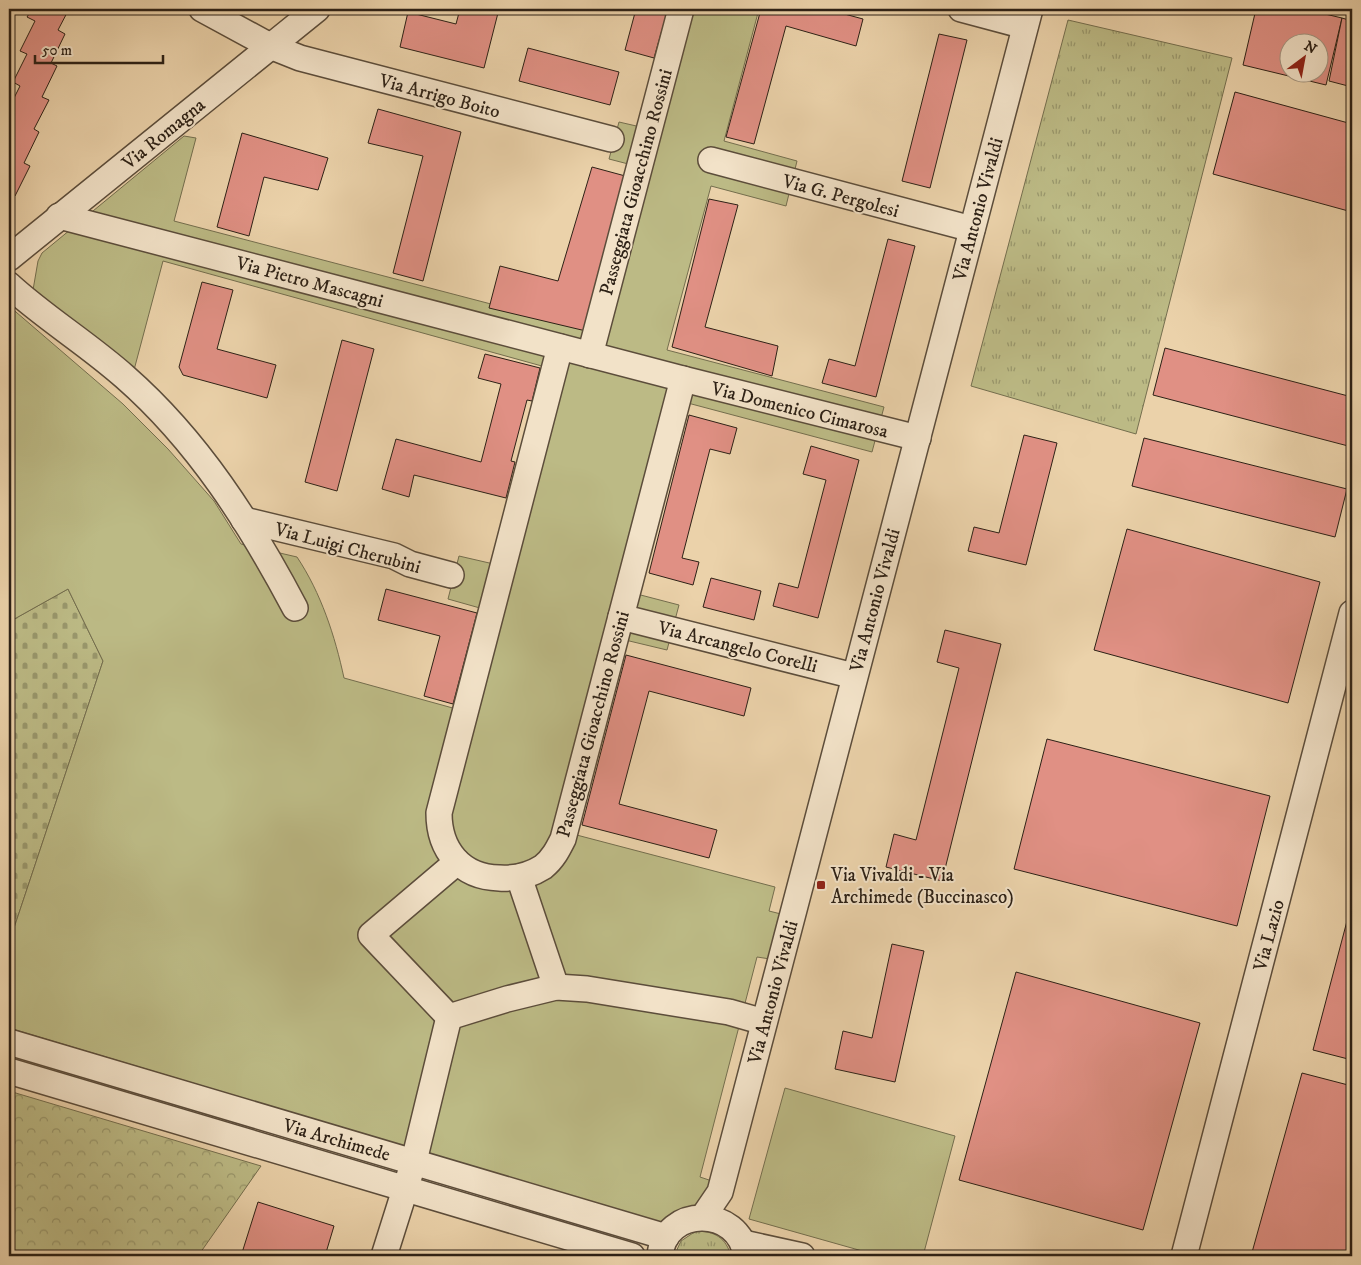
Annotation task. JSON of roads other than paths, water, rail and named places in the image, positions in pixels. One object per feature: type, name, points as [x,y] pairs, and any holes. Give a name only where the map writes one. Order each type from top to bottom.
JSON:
[{"type":"street","name":"Via Arrigo Boito","points":[[202,9],[270,46],[300,58],[611,139]]},
{"type":"street","name":"Via Romagna","points":[[10,255],[317,9]]},
{"type":"street","name":"Passeggiata Gioacchino Rossini","points":[[590,355],[681,9]]},
{"type":"street","points":[[961,9],[1028,17]]},
{"type":"street","name":"Via Antonio Vivaldi","points":[[712,1219],[1028,17]]},
{"type":"street","name":"Via G. Pergolesi","points":[[711,160],[972,230]]},
{"type":"street","name":"Via Pietro Mascagni","points":[[59,216],[560,347]]},
{"type":"street","points":[[9,285],[34,308],[124,376],[153,404],[208,467],[265,552],[295,608]]},
{"type":"street","name":"Passeggiata Gioacchino Rossini","points":[[560,347],[442,795],[439,829],[445,848],[457,862],[472,873],[490,878],[519,877],[530,874],[544,866],[555,855],[563,838],[683,379]]},
{"type":"street","points":[[560,347],[683,379]]},
{"type":"street","name":"Via Domenico Cimarosa","points":[[683,379],[918,438]]},
{"type":"street","name":"Via Luigi Cherubini","points":[[244,520],[394,556],[410,564],[451,575]]},
{"type":"street","name":"Via Lazio","points":[[1184,1256],[1352,613]]},
{"type":"street","name":"Via Arcangelo Corelli","points":[[621,617],[854,676]]},
{"type":"street","points":[[448,1018],[371,935],[457,862]]},
{"type":"street","points":[[519,877],[556,987]]},
{"type":"street","points":[[448,1018],[507,998],[556,987],[588,989],[729,1012],[764,1022]]},
{"type":"street","points":[[384,1256],[414,1162],[448,1018]]},
{"type":"street","name":"Via Archimede","points":[[9,1042],[414,1162],[663,1247]]},
{"type":"street","name":"Via Archimede","points":[[9,1071],[632,1256]]},
{"type":"street","points":[[663,1247],[675,1226],[689,1219],[712,1219],[737,1234],[744,1249],[802,1256]]},
{"type":"place","name":"Via Vivaldi - Via Archimede (Buccinasco)","points":[[821,885]]}]
